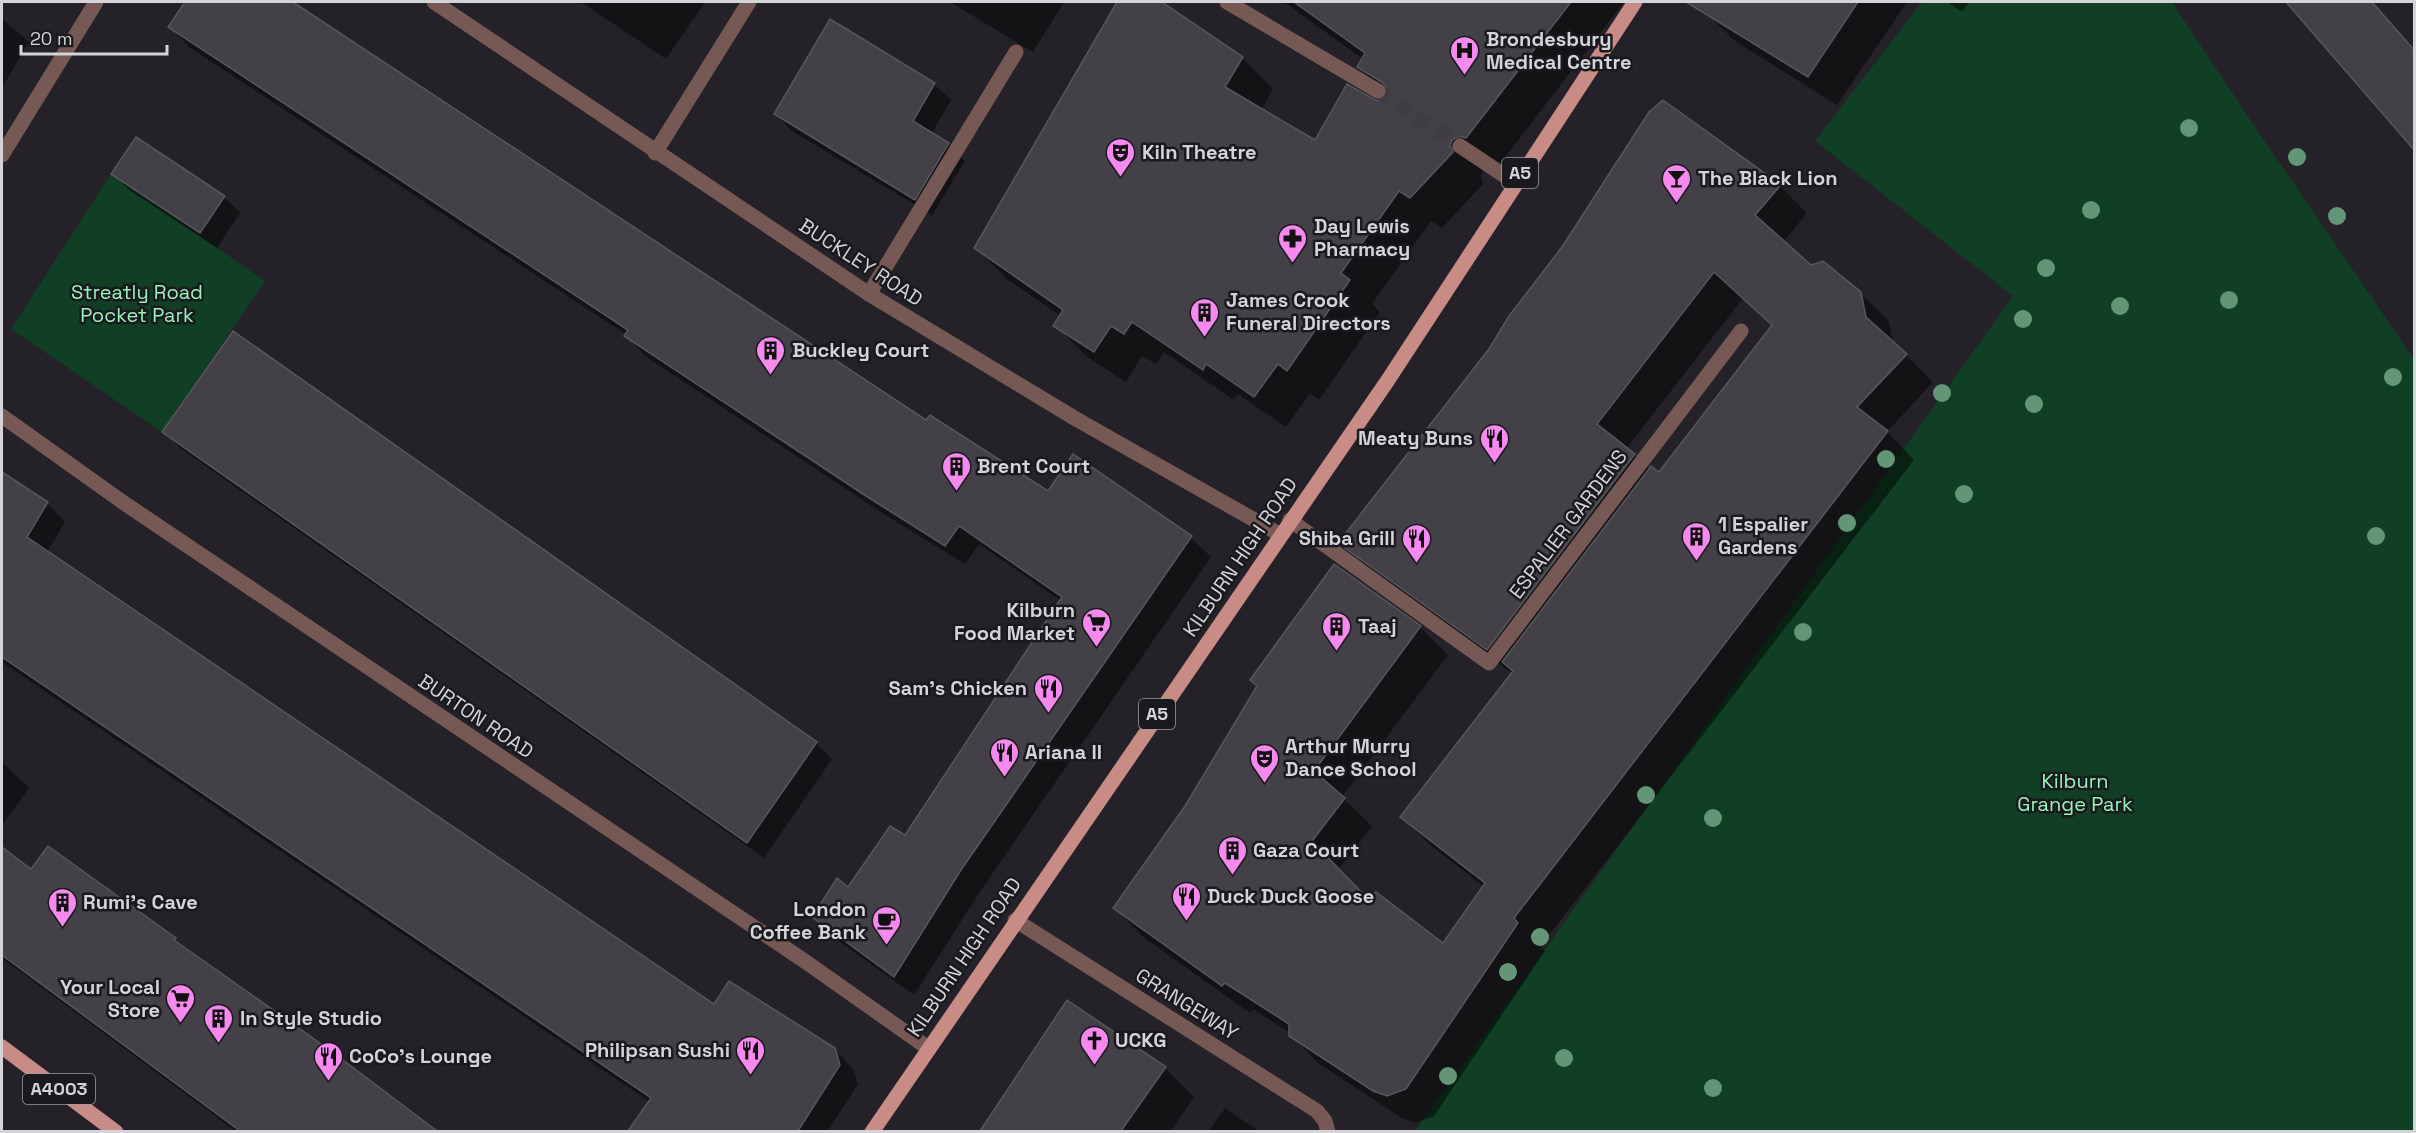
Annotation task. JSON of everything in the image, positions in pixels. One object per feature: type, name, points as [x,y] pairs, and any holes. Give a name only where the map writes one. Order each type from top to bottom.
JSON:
[{"type":"main road","name":"KILBURN HIGH ROAD","points":[[872,1131],[1388,380],[1514,182],[1635,2]]},
{"type":"main road","name":"A4003","points":[[2,1047],[116,1131]]},
{"type":"street","points":[[2,154],[96,2]]},
{"type":"street","name":"BUCKLEY ROAD","points":[[434,2],[655,153],[869,294],[1076,419],[1281,535]]},
{"type":"street","points":[[655,153],[749,2]]},
{"type":"street","points":[[1227,2],[1378,91]]},
{"type":"street","points":[[869,294],[1016,52]]},
{"type":"street","points":[[1460,146],[1514,182]]},
{"type":"street","name":"ESPALIER GARDENS","points":[[1290,520],[1489,663],[1742,331]]},
{"type":"street","name":"BURTON ROAD","points":[[2,416],[343,652],[806,962],[928,1048]]},
{"type":"street","name":"GRANGEWAY","points":[[1015,920],[1317,1111],[1325,1121],[1328,1131]]},
{"type":"green space","name":"Kilburn Grange Park","points":[[1922,2],[2172,2],[2414,359],[2414,1131],[1415,1131],[2013,296],[1815,141]]},
{"type":"green space","name":"Streatly Road Pocket Park","points":[[111,174],[265,281],[162,432],[11,329]]},
{"type":"building","points":[[185,2],[293,2],[926,420],[930,415],[1048,491],[1073,454],[1192,536],[961,870],[894,977],[812,917],[837,878],[848,887],[890,826],[905,835],[1062,597],[959,526],[945,546],[866,496],[624,336],[628,330],[168,27]]},
{"type":"building","points":[[1117,2],[1162,2],[1243,57],[1225,87],[1315,140],[1347,84],[1377,101],[1386,96],[1388,91],[1383,83],[1357,67],[1365,53],[1294,2],[1571,2],[1466,138],[1460,136],[1452,140],[1450,146],[1453,152],[1410,198],[1399,191],[1341,273],[1350,280],[1287,371],[1278,364],[1254,397],[1206,364],[1203,370],[1132,322],[1124,334],[1111,326],[1094,352],[1053,326],[1063,310],[974,248]]},
{"type":"building","points":[[1686,2],[1858,2],[1808,77]]},
{"type":"building","points":[[2286,2],[2372,2],[2415,51],[2415,151]]},
{"type":"building","points":[[830,19],[935,83],[913,121],[949,143],[915,200],[774,114]]},
{"type":"building","points":[[1663,100],[1781,185],[1755,215],[1811,265],[1823,261],[1861,292],[1866,317],[1907,354],[1857,407],[1888,431],[1514,918],[1518,923],[1406,1089],[1387,1096],[1373,1091],[1289,1036],[1289,1024],[1225,983],[1222,986],[1113,908],[1185,806],[1257,686],[1250,680],[1334,564],[1421,626],[1314,771],[1345,798],[1312,841],[1368,899],[1376,892],[1443,943],[1485,883],[1400,817],[1513,671],[1502,662],[1651,466],[1659,472],[1772,325],[1714,272],[1597,424],[1635,454],[1487,650],[1345,548],[1349,543],[1342,538],[1489,349],[1509,316],[1562,247],[1649,112]]},
{"type":"building","points":[[136,137],[225,196],[200,233],[111,174]]},
{"type":"building","points":[[233,331],[817,742],[747,843],[162,432]]},
{"type":"building","points":[[2,472],[48,502],[27,537],[714,1004],[729,981],[835,1048],[840,1065],[798,1131],[628,1131],[651,1098],[2,657]]},
{"type":"building","points":[[48,846],[176,938],[174,940],[327,1048],[437,1131],[240,1131],[2,955],[2,847],[31,869]]},
{"type":"building","name":"UCKG","points":[[1067,1000],[1166,1067],[1121,1131],[980,1131]]},
{"type":"tunnel","points":[[1378,91],[1460,146]]},
{"type":"place","name":"Brondesbury Medical Centre","points":[[1465,76]]},
{"type":"place","name":"Kiln Theatre","points":[[1121,178]]},
{"type":"place","name":"The Black Lion","points":[[1677,204]]},
{"type":"place","name":"Day Lewis Pharmacy","points":[[1293,264]]},
{"type":"place","name":"James Crook Funeral Directors","points":[[1205,338]]},
{"type":"place","name":"Buckley Court","points":[[771,376]]},
{"type":"place","name":"Meaty Buns","points":[[1494,464]]},
{"type":"place","name":"Brent Court","points":[[956,492]]},
{"type":"place","name":"1 Espalier Gardens","points":[[1697,562]]},
{"type":"place","name":"Shiba Grill","points":[[1416,564]]},
{"type":"place","name":"Kilburn Food Market","points":[[1096,648]]},
{"type":"place","name":"Taaj","points":[[1337,652]]},
{"type":"place","name":"Sam's Chicken","points":[[1048,714]]},
{"type":"place","name":"Ariana II","points":[[1004,778]]},
{"type":"place","name":"Arthur Murry Dance School","points":[[1264,784]]},
{"type":"place","name":"Gaza Court","points":[[1232,876]]},
{"type":"place","name":"Duck Duck Goose","points":[[1186,922]]},
{"type":"place","name":"Rumi's Cave","points":[[62,928]]},
{"type":"place","name":"London Coffee Bank","points":[[887,946]]},
{"type":"place","name":"Your Local Store","points":[[181,1024]]},
{"type":"place","name":"In Style Studio","points":[[219,1044]]},
{"type":"place","name":"UCKG","points":[[1094,1066]]},
{"type":"place","name":"Philipsan Sushi","points":[[751,1076]]},
{"type":"place","name":"CoCo's Lounge","points":[[328,1082]]}]
